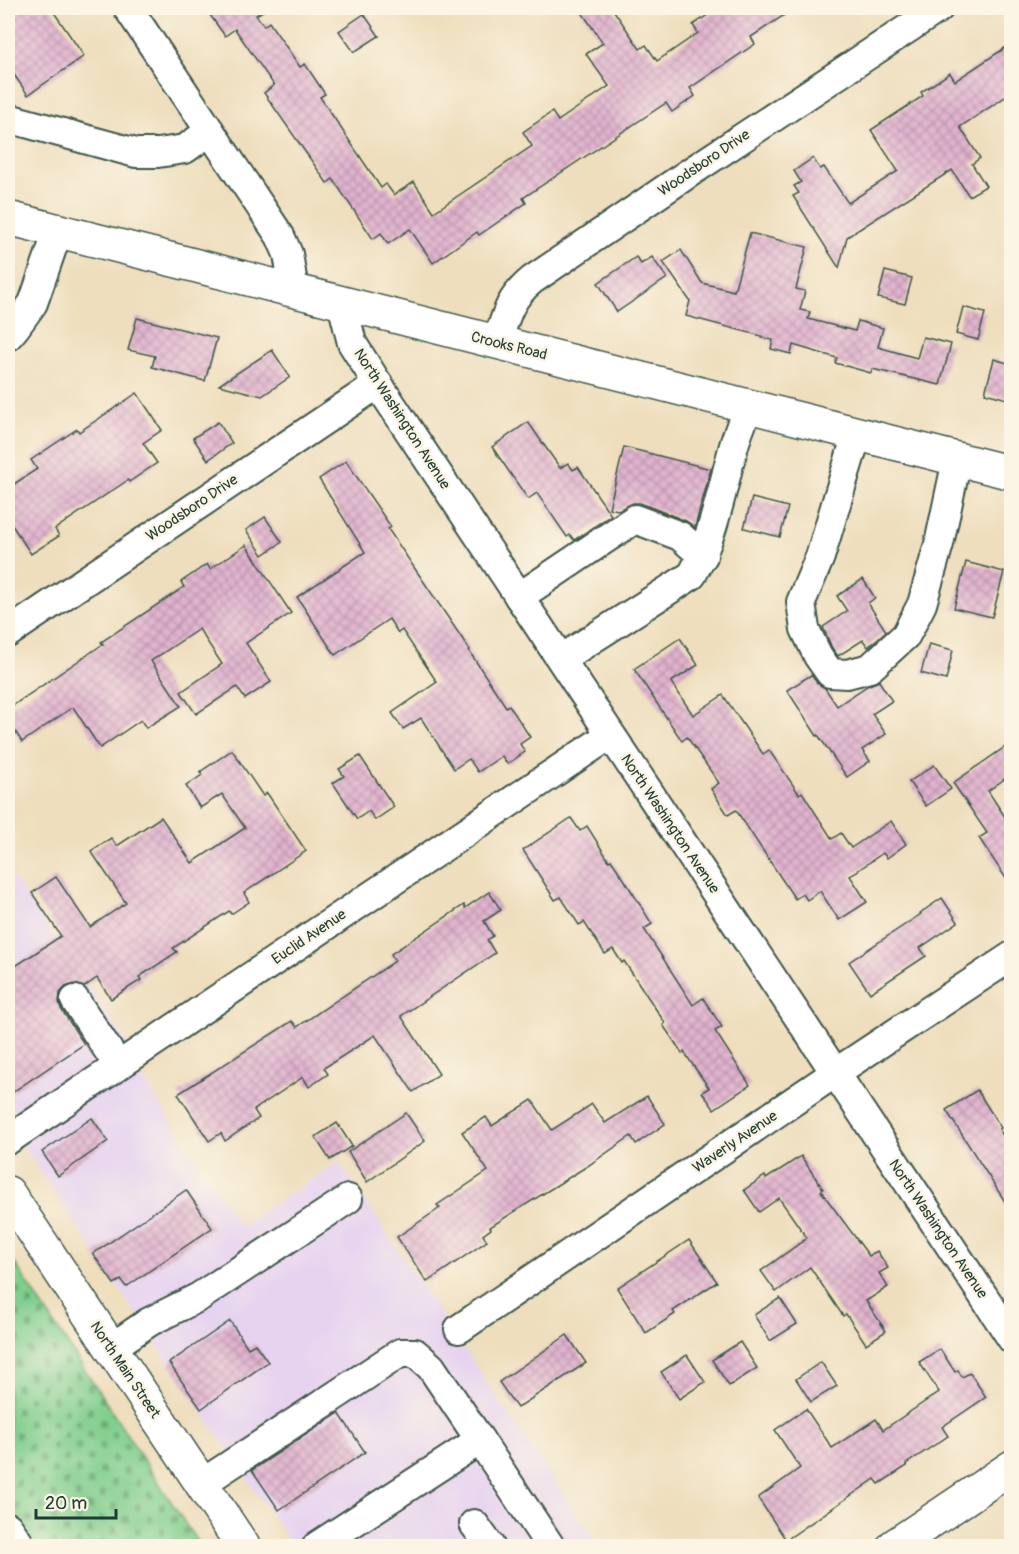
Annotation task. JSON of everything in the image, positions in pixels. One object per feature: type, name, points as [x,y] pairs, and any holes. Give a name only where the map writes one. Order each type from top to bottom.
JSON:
[{"type":"main road","name":"Crooks Road","points":[[8,218],[1011,473]]},
{"type":"main road","name":"North Main Street","points":[[8,1193],[243,1546]]},
{"type":"main road","points":[[894,1546],[1011,1467]]},
{"type":"street","points":[[128,8],[280,236],[288,254],[294,291]]},
{"type":"street","name":"Woodsboro Drive","points":[[497,343],[514,298],[532,280],[939,8]]},
{"type":"street","points":[[8,118],[136,153],[185,149],[210,131]]},
{"type":"street","points":[[8,336],[33,303],[58,231]]},
{"type":"street","name":"North Washington Avenue","points":[[342,303],[352,342],[378,384],[1011,1339]]},
{"type":"street","name":"Woodsboro Drive","points":[[8,633],[378,384]]},
{"type":"street","points":[[561,659],[692,575],[703,556],[735,442],[748,406]]},
{"type":"street","points":[[858,434],[820,557],[801,602],[804,629],[830,673],[847,674],[870,668],[906,635],[922,604],[939,544],[957,460]]},
{"type":"street","points":[[519,597],[635,519],[681,536],[703,556]]},
{"type":"street","name":"Euclid Avenue","points":[[8,1140],[610,735]]},
{"type":"street","name":"Waverly Avenue","points":[[459,1329],[1011,956]]},
{"type":"street","points":[[75,1000],[118,1065]]},
{"type":"street","points":[[111,1348],[149,1323],[199,1297],[348,1199]]},
{"type":"street","points":[[201,1484],[400,1353],[415,1353],[431,1367],[550,1546]]},
{"type":"street","points":[[317,1546],[480,1440]]},
{"type":"street","points":[[8,1527],[21,1546]]},
{"type":"shaded area","points":[[8,870],[127,1042],[138,1071],[240,1226],[339,1162],[598,1546],[292,1546],[8,1123]]},
{"type":"green space","points":[[8,1253],[200,1546],[8,1546]]},
{"type":"building","points":[[8,8],[51,8],[84,56],[28,95],[8,66]]},
{"type":"building","points":[[205,8],[268,8],[256,15],[264,26],[269,22],[300,67],[305,64],[325,94],[320,97],[381,188],[386,184],[394,195],[414,182],[434,212],[532,146],[523,132],[552,112],[558,121],[609,86],[586,54],[603,43],[579,8],[612,8],[640,49],[646,45],[657,61],[698,33],[693,25],[718,8],[795,8],[751,37],[755,44],[690,88],[695,96],[672,112],[666,103],[523,198],[526,203],[479,235],[477,232],[433,263],[410,229],[388,244],[381,233],[373,239],[333,179],[327,183],[264,93],[274,85],[235,29],[225,36]]},
{"type":"building","points":[[364,14],[379,36],[354,52],[339,31]]},
{"type":"building","points":[[1011,44],[1011,93],[960,127],[980,158],[972,164],[986,186],[969,196],[952,170],[847,237],[839,268],[793,196],[799,193],[794,186],[801,182],[794,171],[813,158],[820,169],[824,167],[848,203],[898,171],[871,130],[923,96],[921,92],[950,73],[955,81]]},
{"type":"building","points":[[750,233],[807,247],[796,289],[805,291],[800,310],[810,312],[808,319],[855,331],[858,321],[883,328],[878,347],[917,358],[923,337],[951,344],[940,385],[872,369],[871,373],[835,363],[837,358],[793,345],[791,354],[771,349],[773,340],[686,316],[690,301],[663,262],[681,250],[702,283],[734,291]]},
{"type":"building","points":[[636,257],[641,264],[652,257],[667,278],[617,312],[598,283]]},
{"type":"building","points":[[885,271],[912,278],[905,304],[878,298]]},
{"type":"building","points":[[963,307],[985,313],[978,340],[956,334]]},
{"type":"building","points":[[137,318],[217,338],[205,381],[152,367],[155,356],[128,350]]},
{"type":"building","points":[[272,350],[290,377],[262,396],[219,385]]},
{"type":"building","points":[[994,359],[1011,364],[1011,400],[985,393]]},
{"type":"building","points":[[137,393],[162,430],[143,443],[157,463],[55,529],[59,536],[31,554],[8,519],[8,488],[37,469],[31,460],[77,429],[79,432]]},
{"type":"building","points":[[218,422],[232,443],[208,460],[193,438]]},
{"type":"building","points":[[528,422],[560,468],[568,463],[573,470],[578,467],[611,515],[574,540],[570,535],[567,537],[537,493],[528,499],[492,447]]},
{"type":"building","points":[[624,447],[711,469],[695,527],[686,521],[640,503],[633,503],[618,510],[609,508]]},
{"type":"building","points":[[346,461],[391,527],[388,529],[506,707],[509,705],[530,737],[520,744],[525,752],[507,764],[502,756],[478,772],[469,759],[454,769],[421,718],[403,729],[392,713],[437,682],[402,630],[398,633],[389,619],[335,655],[297,597],[365,552],[319,479]]},
{"type":"building","points":[[752,498],[788,507],[780,537],[744,528]]},
{"type":"building","points":[[265,517],[282,542],[263,555],[246,530]]},
{"type":"building","points":[[246,545],[291,613],[246,643],[271,682],[245,699],[237,687],[196,714],[181,692],[222,664],[199,629],[151,661],[181,706],[146,728],[141,720],[100,748],[73,707],[22,742],[8,720],[8,709],[103,644],[101,642],[184,587],[181,582],[207,564],[210,569]]},
{"type":"building","points":[[966,562],[1004,572],[992,617],[954,608]]},
{"type":"building","points":[[863,579],[875,598],[868,603],[886,631],[868,647],[863,640],[838,656],[823,627],[847,611],[837,596]]},
{"type":"building","points":[[680,638],[698,665],[671,682],[693,715],[723,695],[763,754],[769,750],[799,794],[802,792],[832,839],[841,833],[851,848],[891,821],[906,844],[887,858],[883,853],[850,876],[867,902],[839,920],[820,891],[807,900],[803,894],[795,899],[736,810],[728,815],[711,789],[719,783],[687,737],[682,741],[634,669]]},
{"type":"building","points":[[929,644],[953,650],[946,680],[921,673]]},
{"type":"building","points":[[811,675],[825,688],[837,706],[867,686],[879,681],[892,701],[872,714],[886,734],[862,750],[870,761],[847,777],[787,690]]},
{"type":"building","points":[[1011,743],[1011,774],[988,791],[1011,826],[1011,886],[979,838],[987,833],[953,783]]},
{"type":"building","points":[[232,750],[263,796],[267,793],[306,851],[244,893],[249,902],[231,914],[229,911],[173,948],[177,952],[139,977],[141,980],[111,999],[97,978],[84,987],[75,984],[65,987],[60,993],[61,1009],[84,1044],[8,1095],[8,971],[61,936],[32,893],[56,877],[90,927],[126,903],[91,851],[111,838],[117,846],[161,817],[192,863],[245,828],[222,794],[200,808],[186,786],[202,775],[200,772]]},
{"type":"building","points":[[360,756],[394,807],[375,820],[369,811],[357,819],[333,783],[344,776],[339,769]]},
{"type":"building","points":[[934,765],[951,789],[926,806],[909,782]]},
{"type":"building","points":[[571,818],[580,831],[587,826],[609,861],[611,860],[624,879],[652,924],[644,929],[693,1005],[703,998],[722,1027],[715,1031],[750,1085],[714,1109],[702,1092],[709,1088],[663,1025],[665,1023],[624,961],[622,963],[613,949],[605,954],[584,922],[579,925],[561,897],[555,900],[523,850]]},
{"type":"building","points":[[489,892],[501,910],[484,921],[493,936],[487,940],[495,953],[401,1016],[439,1074],[413,1092],[375,1035],[324,1068],[328,1074],[309,1087],[303,1077],[254,1110],[259,1118],[225,1141],[221,1133],[209,1141],[178,1094],[292,1021],[297,1027],[395,961],[391,954],[464,905],[465,908]]},
{"type":"building","points":[[942,898],[958,922],[920,948],[926,956],[870,993],[849,962]]},
{"type":"building","points":[[977,1090],[1011,1148],[1011,1211],[946,1110]]},
{"type":"building","points":[[647,1096],[665,1124],[636,1144],[631,1136],[490,1227],[491,1229],[483,1235],[487,1241],[427,1282],[397,1237],[440,1208],[437,1205],[488,1171],[462,1132],[486,1117],[492,1126],[532,1100],[552,1130],[592,1104],[605,1123]]},
{"type":"building","points":[[406,1113],[425,1141],[367,1182],[348,1152]]},
{"type":"building","points":[[92,1118],[108,1141],[58,1176],[42,1152]]},
{"type":"building","points":[[337,1123],[352,1146],[330,1160],[315,1137]]},
{"type":"building","points":[[801,1156],[823,1189],[821,1191],[869,1256],[877,1251],[888,1268],[879,1273],[888,1287],[866,1301],[886,1331],[866,1344],[846,1314],[843,1316],[810,1267],[776,1292],[761,1271],[807,1238],[779,1198],[759,1212],[744,1190],[765,1176],[766,1179]]},
{"type":"building","points":[[186,1190],[212,1228],[126,1287],[121,1280],[114,1284],[93,1254]]},
{"type":"building","points":[[689,1240],[717,1282],[673,1311],[675,1314],[646,1333],[617,1288]]},
{"type":"building","points":[[780,1298],[797,1324],[770,1341],[754,1315]]},
{"type":"building","points":[[230,1321],[248,1348],[255,1344],[268,1362],[201,1409],[169,1363]]},
{"type":"building","points":[[567,1335],[586,1363],[517,1408],[499,1382]]},
{"type":"building","points":[[740,1342],[757,1368],[729,1386],[712,1360]]},
{"type":"building","points":[[940,1349],[955,1372],[958,1370],[962,1377],[970,1373],[986,1397],[942,1427],[948,1436],[906,1464],[907,1466],[879,1484],[875,1479],[786,1540],[758,1498],[800,1468],[775,1430],[806,1409],[832,1448],[876,1419],[883,1430],[939,1392],[919,1362]]},
{"type":"building","points":[[687,1355],[705,1382],[679,1399],[661,1372]]},
{"type":"building","points":[[821,1362],[837,1386],[811,1402],[796,1379]]},
{"type":"building","points":[[339,1413],[365,1452],[279,1510],[252,1470]]}]
